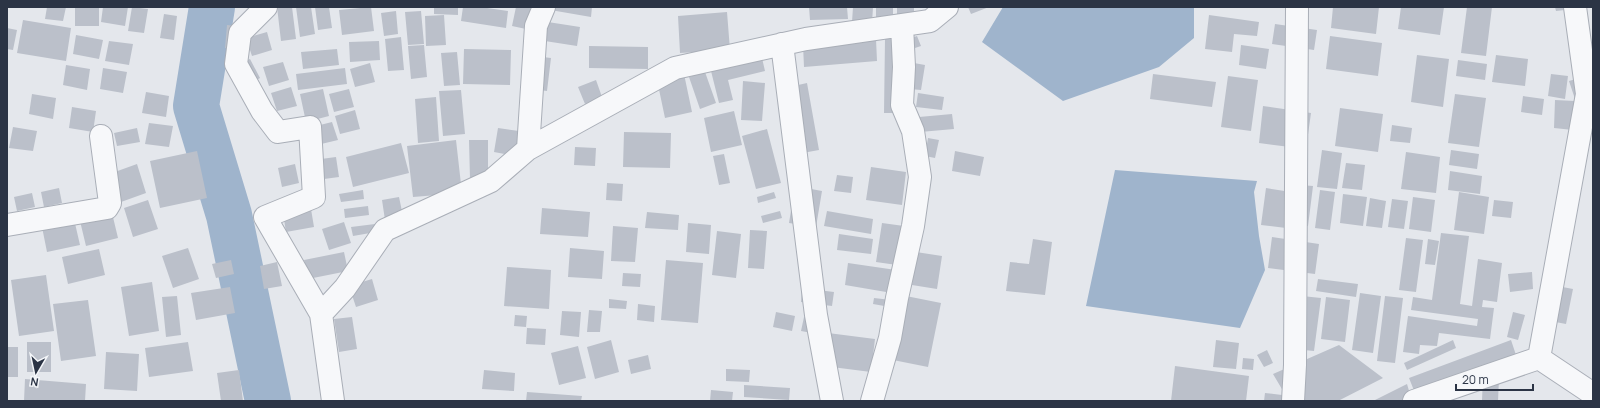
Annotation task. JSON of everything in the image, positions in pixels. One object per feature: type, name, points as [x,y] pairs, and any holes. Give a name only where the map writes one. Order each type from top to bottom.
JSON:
[{"type":"street","points":[[266,7],[240,33],[236,64],[262,111],[278,132],[310,127],[314,197],[265,218],[321,314],[333,401]]},
{"type":"street","points":[[528,149],[536,26],[544,7]]},
{"type":"street","points":[[321,314],[345,288],[385,230],[491,181],[528,149],[675,68],[806,39],[930,21],[947,7]]},
{"type":"street","points":[[1293,401],[1296,357],[1297,7]]},
{"type":"street","points":[[1539,358],[1587,94],[1575,7]]},
{"type":"street","points":[[872,401],[890,338],[897,298],[914,226],[920,177],[913,131],[902,105],[904,67],[902,25]]},
{"type":"street","points":[[782,44],[816,314],[832,401]]},
{"type":"street","points":[[7,225],[107,208],[110,203],[101,136]]},
{"type":"street","points":[[1539,358],[1593,394]]},
{"type":"street","points":[[1414,401],[1539,358]]},
{"type":"water","points":[[1003,7],[1194,7],[1194,38],[1159,67],[1063,101],[982,42]]},
{"type":"water","points":[[1115,170],[1257,181],[1254,192],[1265,270],[1240,328],[1086,306]]},
{"type":"building","points":[[47,7],[66,7],[63,21],[45,19]]},
{"type":"building","points":[[75,7],[99,7],[99,26],[75,26]]},
{"type":"building","points":[[103,7],[128,7],[125,26],[101,22]]},
{"type":"building","points":[[132,7],[148,9],[144,33],[128,31]]},
{"type":"building","points":[[277,7],[292,7],[296,39],[281,41]]},
{"type":"building","points":[[296,7],[311,7],[315,34],[300,37]]},
{"type":"building","points":[[315,7],[329,7],[332,28],[318,30]]},
{"type":"building","points":[[371,7],[374,31],[342,35],[339,10]]},
{"type":"building","points":[[434,7],[458,7],[458,15],[434,14]]},
{"type":"building","points":[[463,7],[480,7],[508,11],[506,28],[461,21]]},
{"type":"building","points":[[516,7],[531,7],[526,29],[512,26]]},
{"type":"building","points":[[533,7],[592,7],[591,17]]},
{"type":"building","points":[[809,7],[847,7],[848,19],[810,20]]},
{"type":"building","points":[[853,7],[873,7],[872,23],[852,22]]},
{"type":"building","points":[[876,7],[893,7],[893,23],[876,23]]},
{"type":"building","points":[[897,7],[914,7],[914,20],[897,20]]},
{"type":"building","points":[[968,7],[989,7],[971,14]]},
{"type":"building","points":[[1333,7],[1379,7],[1376,34],[1331,28]]},
{"type":"building","points":[[1401,7],[1444,7],[1440,35],[1398,29]]},
{"type":"building","points":[[1467,7],[1492,7],[1486,56],[1461,53]]},
{"type":"building","points":[[1555,7],[1582,7],[1582,8],[1556,11]]},
{"type":"building","points":[[396,11],[398,34],[384,36],[381,13]]},
{"type":"building","points":[[421,11],[424,44],[408,45],[405,12]]},
{"type":"building","points":[[727,12],[730,50],[680,53],[678,16]]},
{"type":"building","points":[[164,14],[177,16],[174,40],[160,38]]},
{"type":"building","points":[[444,15],[446,45],[426,46],[425,16]]},
{"type":"building","points":[[1209,15],[1259,22],[1257,36],[1234,34],[1232,52],[1205,49]]},
{"type":"building","points":[[23,20],[71,28],[66,61],[17,53]]},
{"type":"building","points":[[535,20],[580,27],[577,46],[532,39]]},
{"type":"building","points":[[1275,24],[1317,30],[1314,50],[1272,44]]},
{"type":"building","points":[[227,25],[236,26],[234,49],[225,48]]},
{"type":"building","points":[[7,28],[17,30],[13,50],[7,49]]},
{"type":"building","points":[[267,32],[272,50],[252,56],[246,38]]},
{"type":"building","points":[[76,35],[103,40],[99,59],[73,54]]},
{"type":"building","points":[[917,36],[921,46],[909,50],[906,40]]},
{"type":"building","points":[[1330,36],[1382,43],[1378,76],[1326,69]]},
{"type":"building","points":[[401,37],[404,70],[388,71],[385,39]]},
{"type":"building","points":[[876,39],[877,61],[804,67],[803,45]]},
{"type":"building","points":[[885,39],[897,39],[896,113],[884,113]]},
{"type":"building","points":[[109,41],[133,44],[129,65],[105,61]]},
{"type":"building","points":[[379,41],[380,60],[350,62],[349,42]]},
{"type":"building","points":[[424,45],[427,77],[411,79],[408,46]]},
{"type":"building","points":[[1241,45],[1269,49],[1266,69],[1239,65]]},
{"type":"building","points":[[589,46],[648,47],[648,69],[589,68]]},
{"type":"building","points":[[337,49],[339,65],[303,69],[301,52]]},
{"type":"building","points":[[464,49],[511,50],[510,85],[463,84]]},
{"type":"building","points":[[457,52],[460,85],[444,86],[441,53]]},
{"type":"building","points":[[1417,55],[1449,59],[1443,107],[1411,102]]},
{"type":"building","points":[[1496,55],[1528,59],[1525,86],[1492,82]]},
{"type":"building","points":[[535,56],[551,58],[547,91],[531,89]]},
{"type":"building","points":[[762,58],[765,71],[728,80],[733,100],[719,103],[711,71]]},
{"type":"building","points":[[250,59],[260,78],[253,82],[243,62]]},
{"type":"building","points":[[1458,60],[1487,64],[1485,80],[1456,76]]},
{"type":"building","points":[[283,62],[289,80],[269,86],[263,67]]},
{"type":"building","points":[[370,63],[375,82],[355,87],[350,69]]},
{"type":"building","points":[[914,63],[925,65],[921,90],[910,89]]},
{"type":"building","points":[[66,65],[90,69],[87,90],[63,85]]},
{"type":"building","points":[[103,68],[127,72],[123,93],[100,89]]},
{"type":"building","points":[[345,68],[347,84],[298,90],[296,74]]},
{"type":"building","points":[[705,72],[716,103],[700,109],[689,77]]},
{"type":"building","points":[[684,74],[692,112],[665,118],[657,80]]},
{"type":"building","points":[[1153,74],[1216,82],[1212,107],[1150,99]]},
{"type":"building","points":[[1551,74],[1568,76],[1565,99],[1548,96]]},
{"type":"building","points":[[1593,74],[1593,94],[1575,99],[1569,81]]},
{"type":"building","points":[[1228,76],[1258,80],[1251,131],[1221,127]]},
{"type":"building","points":[[596,80],[602,97],[585,104],[578,87]]},
{"type":"building","points":[[743,81],[765,83],[762,121],[741,120]]},
{"type":"building","points":[[807,83],[819,150],[797,154],[785,88]]},
{"type":"building","points":[[291,87],[297,106],[277,111],[271,93]]},
{"type":"building","points":[[323,89],[329,116],[306,122],[300,94]]},
{"type":"building","points":[[349,89],[354,107],[334,112],[329,94]]},
{"type":"building","points":[[461,90],[465,134],[443,136],[439,91]]},
{"type":"building","points":[[146,92],[169,96],[166,117],[142,113]]},
{"type":"building","points":[[918,93],[944,97],[942,110],[916,107]]},
{"type":"building","points":[[32,94],[56,98],[53,119],[29,114]]},
{"type":"building","points":[[1455,94],[1486,98],[1479,147],[1448,143]]},
{"type":"building","points":[[1523,96],[1544,99],[1542,115],[1521,112]]},
{"type":"building","points":[[436,97],[439,141],[418,143],[415,99]]},
{"type":"building","points":[[1555,100],[1575,101],[1573,130],[1554,128]]},
{"type":"building","points":[[1263,106],[1311,113],[1306,149],[1259,143]]},
{"type":"building","points":[[72,107],[96,111],[93,132],[69,128]]},
{"type":"building","points":[[1340,108],[1383,114],[1378,152],[1335,146]]},
{"type":"building","points":[[355,110],[360,129],[340,134],[335,116]]},
{"type":"building","points":[[734,111],[742,145],[711,152],[704,118]]},
{"type":"building","points":[[952,114],[954,129],[920,132],[919,117]]},
{"type":"building","points":[[332,122],[338,140],[317,145],[312,127]]},
{"type":"building","points":[[149,123],[173,126],[169,147],[145,144]]},
{"type":"building","points":[[1392,125],[1412,128],[1410,143],[1390,141]]},
{"type":"building","points":[[13,127],[37,131],[33,151],[9,148]]},
{"type":"building","points":[[137,128],[140,142],[117,146],[114,133]]},
{"type":"building","points":[[498,128],[519,131],[515,156],[494,152]]},
{"type":"building","points":[[767,129],[781,183],[756,189],[742,136]]},
{"type":"building","points":[[624,132],[671,133],[670,168],[623,167]]},
{"type":"building","points":[[928,138],[939,140],[935,158],[925,156]]},
{"type":"building","points":[[456,140],[462,193],[413,197],[407,146]]},
{"type":"building","points":[[469,140],[488,140],[488,179],[470,179]]},
{"type":"building","points":[[401,143],[409,173],[353,187],[346,157]]},
{"type":"building","points":[[575,147],[596,148],[595,166],[574,165]]},
{"type":"building","points":[[1322,150],[1342,153],[1337,189],[1317,187]]},
{"type":"building","points":[[1451,150],[1479,154],[1477,169],[1449,165]]},
{"type":"building","points":[[197,151],[207,198],[160,208],[150,161]]},
{"type":"building","points":[[955,151],[984,157],[980,176],[952,171]]},
{"type":"building","points":[[1406,152],[1440,157],[1436,193],[1401,189]]},
{"type":"building","points":[[724,154],[730,183],[719,185],[713,156]]},
{"type":"building","points":[[336,157],[339,177],[324,179],[321,159]]},
{"type":"building","points":[[1346,163],[1365,165],[1362,190],[1342,188]]},
{"type":"building","points":[[137,164],[146,193],[121,202],[112,173]]},
{"type":"building","points":[[295,164],[299,183],[282,187],[278,168]]},
{"type":"building","points":[[871,167],[906,172],[902,205],[866,200]]},
{"type":"building","points":[[1450,171],[1482,176],[1480,194],[1448,190]]},
{"type":"building","points":[[837,175],[853,177],[851,193],[834,191]]},
{"type":"building","points":[[607,183],[623,184],[622,201],[606,200]]},
{"type":"building","points":[[1300,185],[1313,186],[1308,226],[1295,225]]},
{"type":"building","points":[[795,186],[822,191],[816,227],[789,223]]},
{"type":"building","points":[[59,188],[62,203],[44,207],[41,192]]},
{"type":"building","points":[[1266,188],[1291,192],[1286,228],[1261,225]]},
{"type":"building","points":[[363,190],[364,199],[341,202],[339,194]]},
{"type":"building","points":[[1320,190],[1335,192],[1330,230],[1315,228]]},
{"type":"building","points":[[774,192],[776,198],[758,203],[757,197]]},
{"type":"building","points":[[1459,192],[1489,197],[1484,234],[1454,230]]},
{"type":"building","points":[[32,193],[35,207],[17,211],[14,197]]},
{"type":"building","points":[[1343,194],[1367,197],[1363,226],[1340,223]]},
{"type":"building","points":[[399,197],[403,216],[385,220],[382,200]]},
{"type":"building","points":[[1413,197],[1435,200],[1431,232],[1409,229]]},
{"type":"building","points":[[1370,198],[1386,201],[1382,228],[1366,226]]},
{"type":"building","points":[[1392,199],[1408,201],[1404,229],[1388,227]]},
{"type":"building","points":[[148,200],[158,229],[133,237],[124,208]]},
{"type":"building","points":[[1494,200],[1513,202],[1511,218],[1492,216]]},
{"type":"building","points":[[368,206],[369,215],[345,218],[344,209]]},
{"type":"building","points":[[542,208],[590,212],[588,237],[540,234]]},
{"type":"building","points":[[311,209],[314,227],[286,232],[283,213]]},
{"type":"building","points":[[780,211],[782,218],[763,223],[761,216]]},
{"type":"building","points":[[827,211],[873,219],[871,234],[824,226]]},
{"type":"building","points":[[647,212],[679,215],[678,230],[645,228]]},
{"type":"building","points":[[112,213],[118,238],[86,246],[80,221]]},
{"type":"building","points":[[74,219],[80,245],[47,252],[42,227]]},
{"type":"building","points":[[344,222],[351,243],[329,250],[322,229]]},
{"type":"building","points":[[688,223],[711,225],[709,254],[686,252]]},
{"type":"building","points":[[882,223],[904,226],[897,265],[876,262]]},
{"type":"building","points":[[375,224],[376,232],[353,236],[351,227]]},
{"type":"building","points":[[613,226],[638,228],[635,262],[611,261]]},
{"type":"building","points":[[750,230],[767,231],[764,269],[748,268]]},
{"type":"building","points":[[717,231],[741,234],[736,278],[712,275]]},
{"type":"building","points":[[1441,233],[1469,236],[1460,304],[1472,306],[1478,259],[1502,263],[1497,302],[1483,300],[1482,307],[1494,308],[1490,339],[1439,333],[1437,346],[1420,345],[1419,354],[1403,352],[1408,316],[1477,326],[1478,319],[1411,310],[1413,297],[1432,300]]},
{"type":"building","points":[[839,234],[873,239],[871,254],[837,250]]},
{"type":"building","points":[[1272,237],[1319,244],[1315,274],[1268,268]]},
{"type":"building","points":[[1406,238],[1423,240],[1416,292],[1399,290]]},
{"type":"building","points":[[1033,239],[1052,242],[1045,295],[1006,291],[1010,262],[1029,264]]},
{"type":"building","points":[[1428,239],[1439,241],[1435,265],[1425,264]]},
{"type":"building","points":[[188,248],[199,279],[173,288],[162,256]]},
{"type":"building","points":[[570,248],[604,251],[602,279],[568,277]]},
{"type":"building","points":[[99,249],[105,275],[68,284],[62,257]]},
{"type":"building","points":[[344,252],[348,271],[308,279],[304,260]]},
{"type":"building","points":[[916,252],[942,256],[937,289],[912,285]]},
{"type":"building","points":[[231,260],[234,274],[216,278],[212,264]]},
{"type":"building","points":[[666,260],[703,263],[698,323],[661,320]]},
{"type":"building","points":[[277,262],[282,286],[264,289],[260,266]]},
{"type":"building","points":[[848,263],[896,270],[892,293],[845,285]]},
{"type":"building","points":[[507,267],[551,270],[549,309],[504,306]]},
{"type":"building","points":[[1532,272],[1533,289],[1510,292],[1508,274]]},
{"type":"building","points":[[623,273],[641,274],[640,287],[622,286]]},
{"type":"building","points":[[46,275],[54,331],[19,336],[11,280]]},
{"type":"building","points":[[372,279],[378,300],[356,307],[349,286]]},
{"type":"building","points":[[1318,279],[1358,284],[1356,297],[1316,291]]},
{"type":"building","points":[[152,282],[159,331],[129,336],[121,287]]},
{"type":"building","points":[[1552,285],[1573,289],[1566,324],[1545,320]]},
{"type":"building","points":[[230,287],[235,313],[196,320],[191,293]]},
{"type":"building","points":[[802,288],[834,292],[832,306],[801,302]]},
{"type":"building","points":[[1360,293],[1381,296],[1373,353],[1352,350]]},
{"type":"building","points":[[177,296],[181,335],[166,337],[162,297]]},
{"type":"building","points":[[906,296],[941,303],[928,367],[893,360]]},
{"type":"building","points":[[1302,296],[1321,298],[1314,351],[1294,349]]},
{"type":"building","points":[[1385,296],[1403,298],[1395,363],[1377,361]]},
{"type":"building","points":[[1326,297],[1350,300],[1345,342],[1321,339]]},
{"type":"building","points":[[874,298],[891,300],[890,307],[873,304]]},
{"type":"building","points":[[609,299],[627,301],[626,309],[609,308]]},
{"type":"building","points":[[88,300],[96,356],[61,361],[53,304]]},
{"type":"building","points":[[638,304],[655,306],[654,322],[637,320]]},
{"type":"building","points":[[589,310],[602,311],[600,332],[587,332]]},
{"type":"building","points":[[562,311],[581,312],[579,337],[560,335]]},
{"type":"building","points":[[776,312],[795,316],[792,331],[773,327]]},
{"type":"building","points":[[1513,312],[1525,315],[1518,340],[1507,337]]},
{"type":"building","points":[[515,315],[527,316],[526,327],[514,326]]},
{"type":"building","points":[[352,317],[357,349],[339,352],[334,319]]},
{"type":"building","points":[[804,317],[826,321],[823,335],[801,331]]},
{"type":"building","points":[[527,328],[546,329],[545,345],[526,344]]},
{"type":"building","points":[[828,333],[875,339],[871,372],[824,366]]},
{"type":"building","points":[[611,340],[619,372],[595,379],[587,347]]},
{"type":"building","points":[[1216,340],[1239,343],[1236,369],[1213,367]]},
{"type":"building","points":[[1453,340],[1456,348],[1407,370],[1404,363]]},
{"type":"building","points":[[1511,340],[1518,361],[1417,398],[1409,378]]},
{"type":"building","points":[[27,342],[51,342],[51,372],[27,372]]},
{"type":"building","points":[[188,342],[193,371],[149,377],[145,348]]},
{"type":"building","points":[[1339,345],[1383,378],[1338,401],[1289,401],[1273,374]]},
{"type":"building","points":[[578,346],[586,378],[559,385],[551,353]]},
{"type":"building","points":[[7,347],[18,347],[18,377],[7,377]]},
{"type":"building","points":[[1267,350],[1273,363],[1264,367],[1257,355]]},
{"type":"building","points":[[106,352],[139,354],[137,391],[104,389]]},
{"type":"building","points":[[648,355],[651,369],[631,374],[628,360]]},
{"type":"building","points":[[1243,358],[1254,359],[1253,370],[1242,369]]},
{"type":"building","points":[[1175,366],[1249,376],[1246,401],[1171,401]]},
{"type":"building","points":[[726,369],[750,370],[749,382],[726,381]]},
{"type":"building","points":[[239,370],[243,401],[221,401],[217,373]]},
{"type":"building","points":[[484,370],[515,373],[514,391],[482,389]]},
{"type":"building","points":[[1483,378],[1499,379],[1498,401],[1482,400]]},
{"type":"building","points":[[25,379],[86,384],[85,401],[24,401]]},
{"type":"building","points":[[1407,384],[1412,401],[1373,401]]},
{"type":"building","points":[[744,385],[790,388],[789,400],[744,397]]},
{"type":"building","points":[[711,390],[733,392],[732,401],[710,401]]},
{"type":"building","points":[[527,392],[582,396],[581,401],[526,401]]},
{"type":"building","points":[[1265,393],[1282,395],[1282,401],[1264,401]]},
{"type":"waterway","points":[[212,7],[196,106],[229,215],[268,401]]}]
